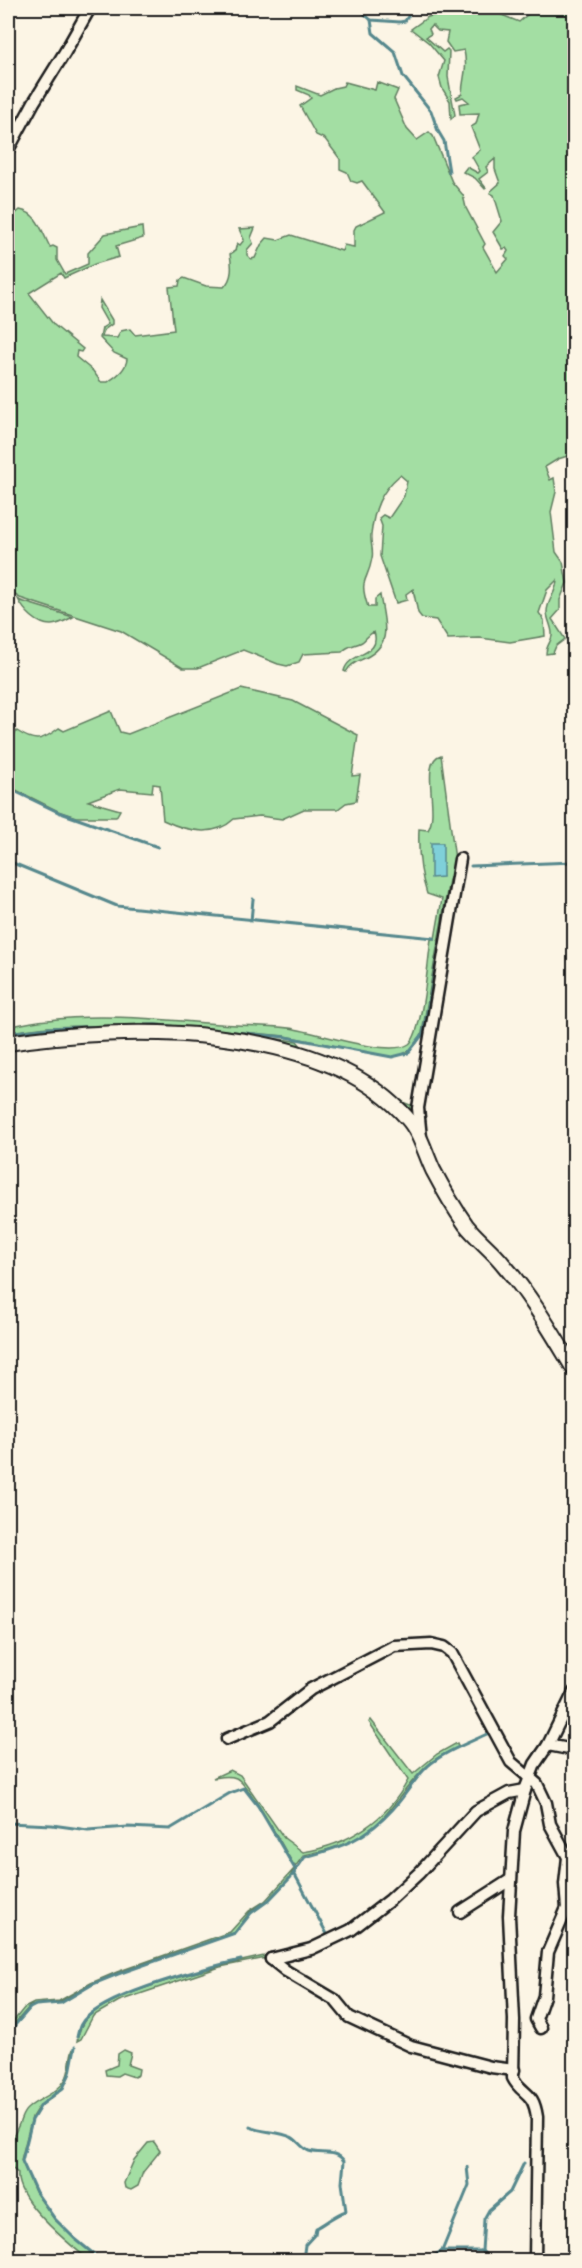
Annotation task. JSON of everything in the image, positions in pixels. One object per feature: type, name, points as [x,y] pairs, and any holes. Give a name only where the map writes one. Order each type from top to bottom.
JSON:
[{"type":"street","points":[[8,150],[90,8]]},
{"type":"street","points":[[421,1141],[418,1108],[460,859]]},
{"type":"street","points":[[8,1043],[80,1034],[156,1034],[229,1039],[276,1046],[330,1065],[370,1086],[387,1098],[410,1120],[434,1170],[465,1224],[520,1286],[574,1369]]},
{"type":"street","points":[[227,1739],[270,1721],[311,1689],[394,1646],[430,1644],[444,1647],[452,1653],[512,1762],[530,1776],[542,1792],[550,1824],[568,1857],[565,1884],[571,1910],[548,1952],[544,1996],[536,2019],[541,2028]]},
{"type":"street","points":[[535,2260],[537,2117],[535,2103],[531,2096],[514,2082],[510,1880],[514,1831],[525,1790],[535,1764],[548,1745],[574,1692]]},
{"type":"street","points":[[548,1745],[574,1749]]},
{"type":"street","points":[[514,2070],[491,2067],[411,2046],[350,2017],[335,2000],[286,1971],[271,1959],[311,1948],[351,1930],[390,1900],[419,1873],[476,1811],[509,1793],[525,1790]]},
{"type":"street","points":[[460,1912],[510,1880]]},
{"type":"green space","points":[[459,8],[485,8],[519,22],[535,8],[574,8],[574,454],[558,459],[545,467],[550,480],[554,478],[556,492],[551,512],[556,552],[563,562],[567,583],[560,600],[560,610],[552,619],[565,639],[556,646],[553,653],[546,654],[552,636],[547,608],[557,580],[547,590],[539,613],[544,620],[545,636],[510,642],[480,638],[448,639],[436,620],[422,618],[418,613],[413,589],[406,594],[407,600],[396,603],[380,556],[382,526],[379,518],[383,515],[389,518],[404,496],[407,481],[400,475],[387,488],[376,509],[371,535],[372,555],[364,585],[368,607],[375,607],[375,599],[380,595],[385,623],[384,639],[374,652],[352,665],[346,672],[344,671],[347,665],[352,660],[373,646],[374,632],[362,642],[342,652],[303,654],[299,662],[287,666],[243,650],[198,668],[183,668],[121,631],[20,598],[8,591],[8,220],[20,210],[31,215],[39,224],[50,247],[57,248],[57,260],[65,274],[88,264],[88,253],[105,234],[142,227],[143,238],[116,246],[119,257],[95,264],[64,278],[61,273],[29,293],[54,325],[83,349],[81,352],[77,351],[76,357],[93,371],[101,382],[108,382],[123,370],[127,359],[114,353],[100,338],[102,328],[108,324],[99,308],[100,300],[112,320],[112,324],[104,330],[102,337],[117,338],[121,331],[130,329],[135,335],[174,330],[169,287],[179,286],[180,280],[184,278],[206,286],[224,287],[230,276],[230,254],[235,251],[237,243],[240,245],[244,240],[239,229],[255,228],[251,238],[253,243],[247,250],[247,255],[251,259],[255,258],[267,238],[278,240],[291,235],[342,251],[344,245],[354,247],[356,226],[385,212],[362,181],[357,183],[351,181],[347,172],[340,169],[340,159],[325,139],[316,135],[300,106],[311,98],[297,90],[297,86],[320,95],[343,86],[345,82],[375,90],[377,82],[398,90],[394,99],[407,129],[417,140],[429,132],[433,136],[452,182],[463,195],[466,208],[485,244],[483,247],[497,272],[508,259],[505,256],[508,251],[506,248],[503,249],[493,232],[502,221],[494,195],[490,193],[500,183],[495,169],[495,159],[486,167],[488,172],[479,179],[485,189],[475,178],[463,172],[467,167],[478,173],[480,171],[472,157],[480,150],[471,127],[476,124],[479,113],[460,114],[459,104],[469,102],[463,97],[457,99],[456,97],[462,94],[465,68],[464,50],[453,52],[446,42],[448,32],[438,31],[432,25],[429,29],[431,34],[426,37],[443,52],[447,49],[449,51],[448,77],[455,115],[451,119],[450,101],[442,88],[439,77],[444,61],[429,43],[411,29],[428,17]]},
{"type":"green space","points":[[18,599],[73,617],[57,624],[41,623],[32,617]]},
{"type":"green space","points":[[241,689],[293,701],[358,735],[352,776],[360,775],[356,801],[346,803],[338,809],[304,809],[282,819],[260,816],[234,819],[218,829],[200,831],[190,830],[163,820],[160,785],[153,784],[152,792],[120,789],[88,801],[120,810],[116,817],[76,817],[58,811],[8,786],[8,741],[17,731],[34,739],[43,738],[59,728],[64,731],[111,711],[120,732],[128,734]]},
{"type":"green space","points":[[441,755],[456,867],[449,880],[422,1033],[414,1046],[406,1052],[392,1057],[285,1036],[155,1024],[48,1027],[8,1032],[8,1027],[38,1021],[112,1017],[272,1026],[385,1048],[409,1044],[418,1026],[431,939],[435,939],[442,899],[427,894],[419,853],[419,829],[428,830],[431,822],[431,767],[435,759]]},
{"type":"green space","points":[[156,1026],[297,1041],[301,1046],[367,1076],[405,1103],[410,1105],[416,1102],[412,1116],[384,1090],[229,1036],[8,1040],[8,1035],[50,1030]]},
{"type":"green space","points":[[371,1720],[413,1774],[437,1754],[457,1743],[459,1747],[442,1755],[427,1766],[378,1823],[368,1831],[344,1844],[304,1855],[295,1867],[242,1783],[233,1777],[213,1778],[230,1770],[240,1775],[284,1838],[303,1852],[320,1849],[350,1837],[377,1819],[389,1807],[408,1780],[369,1722]]},
{"type":"green space","points":[[294,1869],[290,1877],[268,1901],[250,1912],[234,1933],[118,1973],[60,2002],[30,2006],[8,2031],[24,2008],[34,2003],[59,2001],[91,1983],[117,1972],[230,1932],[249,1911],[265,1901]]},
{"type":"green space","points":[[269,1955],[271,1957],[220,1967],[119,2001],[93,2016],[81,2039],[77,2041],[81,2026],[86,2019],[121,1998],[173,1979],[226,1965]]},
{"type":"green space","points":[[73,2049],[69,2072],[64,2085],[58,2093],[37,2109],[32,2117],[21,2160],[35,2192],[54,2219],[99,2260],[89,2260],[33,2208],[19,2184],[18,2173],[13,2169],[9,2157],[11,2143],[23,2113],[32,2104],[62,2085],[68,2073]]},
{"type":"green space","points":[[124,2050],[131,2053],[128,2065],[139,2069],[138,2075],[134,2077],[122,2073],[117,2076],[106,2075],[105,2070],[117,2065],[118,2054]]},
{"type":"green space","points":[[154,2142],[160,2151],[143,2172],[138,2186],[131,2190],[125,2188],[124,2183],[134,2160],[148,2143]]},
{"type":"water","points":[[431,843],[443,843],[443,877],[431,878]]},
{"type":"waterway","points":[[358,8],[371,20],[400,22],[405,21],[413,8]]},
{"type":"waterway","points":[[371,20],[373,33],[395,52],[403,76],[431,111],[444,141],[449,172]]},
{"type":"waterway","points":[[8,788],[58,812],[158,847]]},
{"type":"waterway","points":[[8,861],[117,906],[434,938]]},
{"type":"waterway","points":[[471,866],[574,862]]},
{"type":"waterway","points":[[8,1033],[49,1028],[156,1025],[286,1037],[392,1057],[408,1053],[423,1034],[453,873]]},
{"type":"waterway","points":[[251,921],[253,899]]},
{"type":"waterway","points":[[8,2033],[30,2008],[36,2005],[61,2003],[93,1984],[235,1933],[251,1913],[269,1900],[291,1877],[305,1857],[342,1846],[363,1835],[393,1809],[428,1766],[449,1752],[489,1733]]},
{"type":"waterway","points":[[8,1823],[52,1825],[88,1830],[128,1827],[170,1829],[230,1793],[244,1788],[258,1806],[295,1869]]},
{"type":"waterway","points":[[294,1873],[327,1934],[326,1937]]},
{"type":"waterway","points":[[77,2037],[85,2019],[117,1999],[160,1982],[241,1960]]},
{"type":"waterway","points":[[75,2047],[70,2073],[63,2088],[41,2105],[32,2120],[22,2161],[36,2192],[55,2219],[101,2260]]},
{"type":"waterway","points":[[250,2127],[286,2135],[309,2151],[337,2155],[344,2161],[342,2183],[346,2211],[316,2228],[315,2234],[305,2245],[303,2260]]},
{"type":"waterway","points":[[482,2251],[484,2219],[489,2210],[510,2192],[524,2163]]},
{"type":"waterway","points":[[442,2251],[469,2185],[467,2167]]},
{"type":"waterway","points":[[425,2260],[442,2251],[482,2251],[491,2260]]}]
